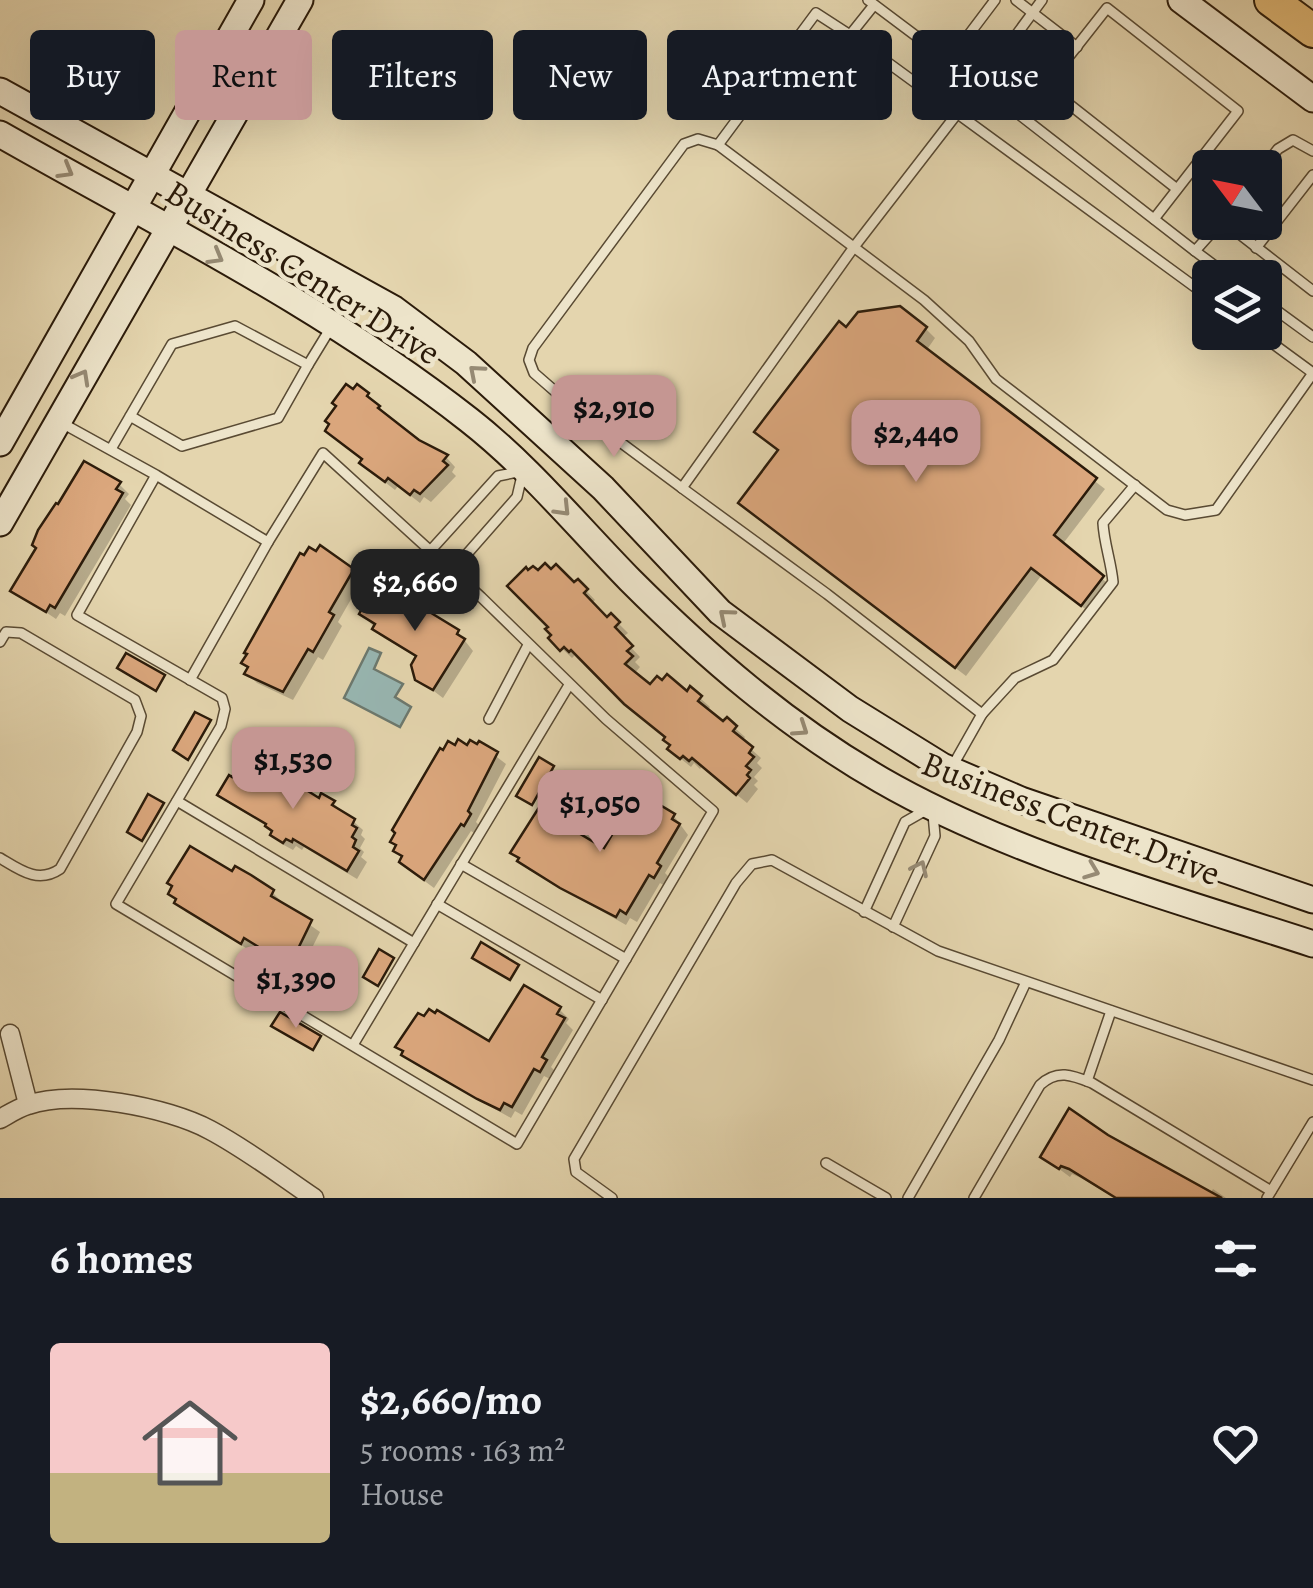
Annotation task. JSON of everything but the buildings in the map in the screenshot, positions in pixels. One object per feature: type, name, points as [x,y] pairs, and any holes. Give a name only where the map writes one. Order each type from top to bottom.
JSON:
[{"type":"highway","points":[[1272,0],[1313,31]]},
{"type":"street","points":[[0,443],[251,0]]},
{"type":"street","points":[[219,141],[256,48],[284,0]]},
{"type":"street","points":[[0,523],[300,0]]},
{"type":"street","points":[[1181,0],[1313,99]]},
{"type":"street","name":"Business Center Drive","points":[[0,91],[394,309],[466,363],[603,488],[720,612],[850,709],[950,770],[1021,800],[1313,900]]},
{"type":"street","name":"Business Center Drive","points":[[0,134],[333,324],[472,422],[698,647],[790,722],[882,781],[932,806],[1101,875],[1313,944]]},
{"type":"street","points":[[524,471],[548,437]]},
{"type":"street","points":[[932,806],[950,770]]},
{"type":"street","points":[[10,1034],[28,1104]]},
{"type":"street","points":[[0,1119],[28,1104],[78,1100],[110,1102],[176,1116],[209,1129],[314,1198]]},
{"type":"lane","points":[[972,30],[995,0]]},
{"type":"lane","points":[[1016,0],[1077,47]]},
{"type":"lane","points":[[1020,30],[1042,0]]},
{"type":"lane","points":[[854,30],[876,3],[912,32]]},
{"type":"lane","points":[[1074,51],[1107,8],[1238,111],[1154,219]]},
{"type":"lane","points":[[803,30],[816,13],[842,30]]},
{"type":"lane","points":[[1074,108],[1177,189]]},
{"type":"lane","points":[[718,145],[737,120]]},
{"type":"lane","points":[[682,488],[854,246],[953,120]]},
{"type":"lane","points":[[966,120],[1192,285]]},
{"type":"lane","points":[[1027,120],[1207,260]]},
{"type":"lane","points":[[982,714],[574,407],[534,372],[529,360],[532,348],[684,144],[698,139],[718,145],[854,246],[924,300],[968,341],[996,379],[1167,510],[1185,516],[1216,510],[1313,373],[1281,350]]},
{"type":"lane","points":[[1277,150],[1292,140],[1313,151]]},
{"type":"lane","points":[[1256,248],[1313,175]]},
{"type":"lane","points":[[1195,251],[1206,240]]},
{"type":"lane","points":[[1246,240],[1313,291]]},
{"type":"lane","points":[[1282,314],[1313,337]]},
{"type":"lane","points":[[130,416],[182,446],[278,418],[333,324]]},
{"type":"lane","points":[[110,449],[172,344],[235,326],[308,365]]},
{"type":"lane","points":[[548,437],[574,407]]},
{"type":"lane","points":[[58,420],[268,542]]},
{"type":"lane","points":[[156,474],[77,615],[190,680],[222,698],[225,709],[221,726],[116,904],[516,1144],[713,811],[570,685],[431,550],[323,453],[190,680]]},
{"type":"lane","points":[[431,550],[498,476],[524,471],[517,497],[452,570]]},
{"type":"lane","points":[[950,770],[982,714],[1015,678],[1053,660],[1112,582],[1103,523],[1134,485]]},
{"type":"lane","points":[[0,642],[6,632],[22,632],[135,700],[141,716],[137,732],[60,870],[50,876],[32,876],[0,858]]},
{"type":"lane","points":[[489,720],[528,645]]},
{"type":"lane","points":[[353,1045],[570,685]]},
{"type":"lane","points":[[177,800],[414,942]]},
{"type":"lane","points":[[864,912],[905,822],[932,806],[935,836],[893,927]]},
{"type":"lane","points":[[612,1198],[576,1172],[574,1158],[736,883],[752,864],[772,860],[938,952],[1313,1080]]},
{"type":"lane","points":[[461,864],[626,959]]},
{"type":"lane","points":[[437,904],[602,1000]]},
{"type":"lane","points":[[908,1198],[999,1040],[1026,982]]},
{"type":"lane","points":[[1088,1081],[1112,1012]]},
{"type":"lane","points":[[974,1198],[1040,1085],[1049,1076],[1061,1073],[1088,1081],[1269,1194],[1313,1122]]},
{"type":"lane","points":[[826,1162],[886,1198]]},
{"type":"water","points":[[369,648],[381,653],[374,669],[403,684],[395,697],[411,707],[400,727],[344,698]]}]
